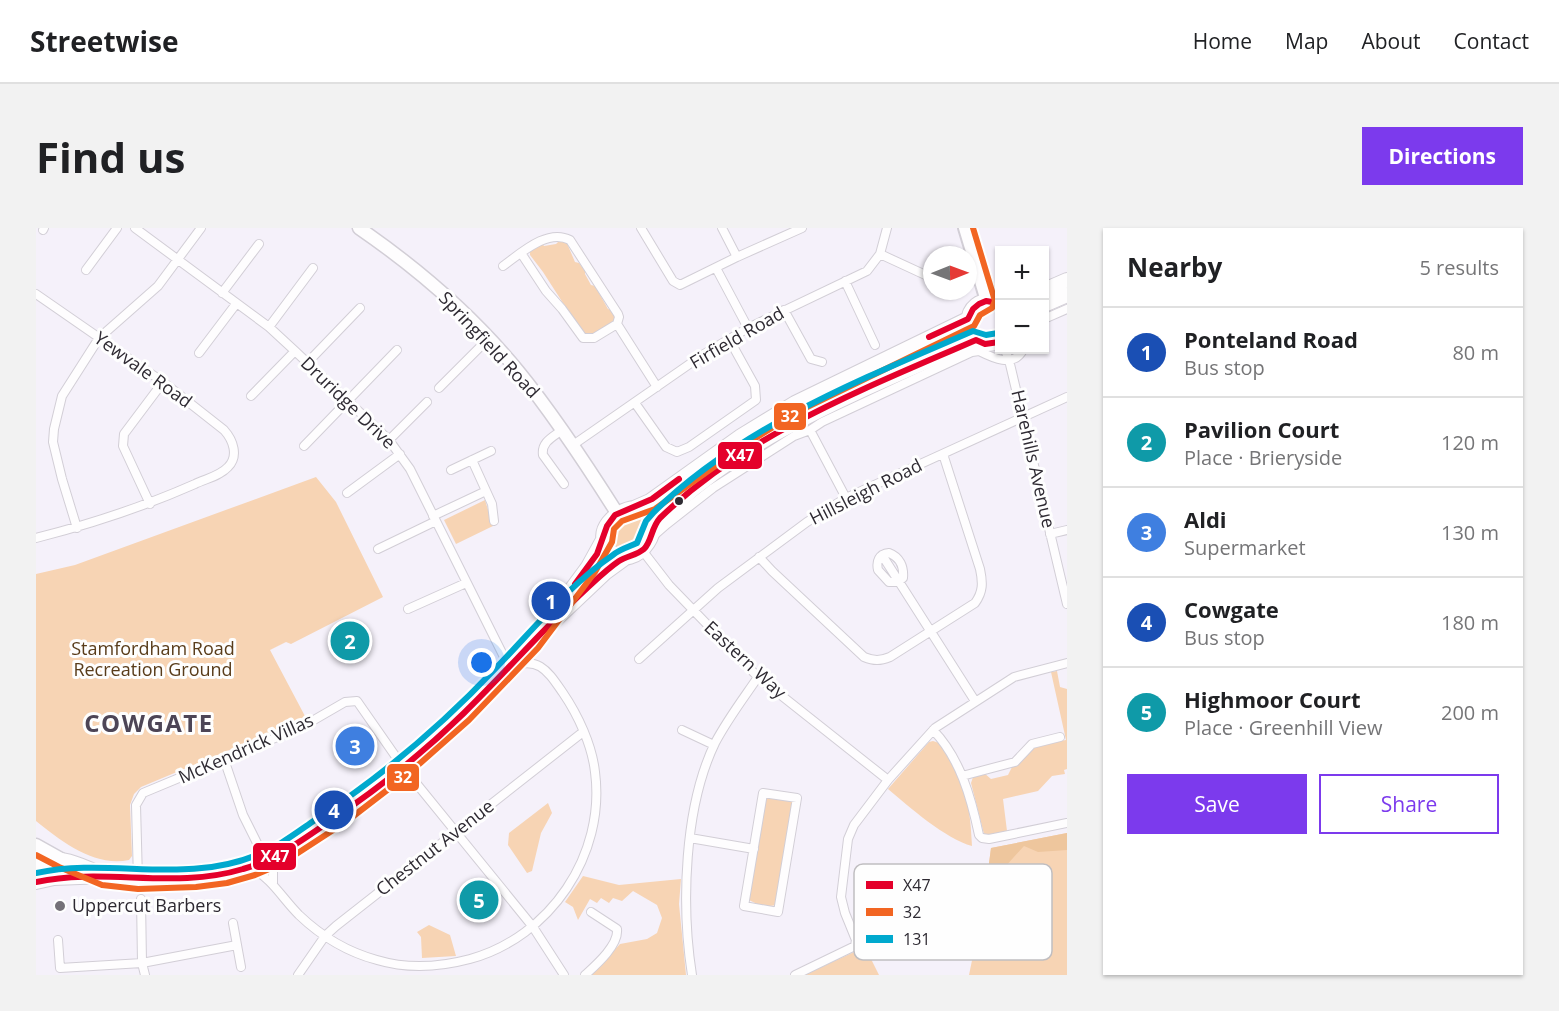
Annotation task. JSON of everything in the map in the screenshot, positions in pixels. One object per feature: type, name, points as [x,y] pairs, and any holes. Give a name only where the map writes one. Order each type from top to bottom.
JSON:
[{"type":"highway","points":[[1049,288],[1067,280]]},
{"type":"highway","points":[[1049,303],[1067,295]]},
{"type":"highway","points":[[531,643],[588,567],[604,538],[606,525],[616,513],[650,501],[741,436],[795,403],[968,319],[973,309],[993,302]]},
{"type":"highway","points":[[968,319],[971,334],[976,340],[985,344],[995,343]]},
{"type":"highway","points":[[36,882],[54,878],[105,876],[138,880],[196,878],[226,874],[277,856],[342,813],[403,767],[463,714],[531,643],[606,572],[628,556],[642,550],[652,533],[684,497],[752,449],[812,414],[976,340]]},
{"type":"highway","points":[[634,508],[645,511],[652,533]]},
{"type":"highway","points":[[604,538],[609,550],[616,555],[628,556]]},
{"type":"highway","points":[[36,860],[62,859],[105,876]]},
{"type":"main road","name":"Springfield Road","points":[[359,228],[417,272],[488,339],[516,369],[573,445],[616,513]]},
{"type":"main road","points":[[36,845],[62,859]]},
{"type":"main road","points":[[36,871],[66,867],[87,878]]},
{"type":"street","points":[[86,270],[117,228]]},
{"type":"street","name":"Druridge Drive","points":[[135,228],[269,327],[390,440],[400,454],[434,518],[509,667]]},
{"type":"street","points":[[76,528],[55,454],[54,429],[62,396],[99,338],[158,286],[201,228]]},
{"type":"street","points":[[641,228],[673,281],[684,285],[737,257],[802,228]]},
{"type":"street","points":[[722,228],[737,257]]},
{"type":"street","points":[[887,228],[880,254],[923,274]]},
{"type":"street","points":[[964,228],[993,302]]},
{"type":"street","points":[[503,266],[537,241],[562,237],[570,240],[618,314],[617,324],[657,387]]},
{"type":"street","points":[[222,293],[259,244]]},
{"type":"street","points":[[521,253],[546,291],[583,338],[594,338],[617,324]]},
{"type":"street","name":"Firfield Road","points":[[573,445],[729,339],[867,271],[880,254]]},
{"type":"street","points":[[269,327],[313,268]]},
{"type":"street","points":[[716,268],[748,328]]},
{"type":"street","points":[[845,281],[875,345]]},
{"type":"street","name":"Yewvale Road","points":[[36,294],[163,382],[228,435],[233,444],[233,457],[230,465],[223,471],[150,504]]},
{"type":"street","points":[[199,353],[236,304]]},
{"type":"street","points":[[308,362],[360,308]]},
{"type":"street","points":[[1049,317],[1067,309]]},
{"type":"street","points":[[784,310],[811,359],[822,362]]},
{"type":"street","points":[[439,388],[488,339]]},
{"type":"street","points":[[635,403],[666,447],[677,452],[698,441],[756,400],[755,386],[729,339]]},
{"type":"street","points":[[304,446],[397,350]]},
{"type":"street","points":[[252,396],[295,351]]},
{"type":"street","points":[[652,533],[713,488],[794,436],[822,422],[972,352],[979,351],[999,360],[1010,360],[1020,354]]},
{"type":"street","name":"Harehills Avenue","points":[[1007,354],[1067,604]]},
{"type":"street","points":[[36,538],[76,528],[150,504],[123,446],[124,434],[163,382]]},
{"type":"street","name":"Hillsleigh Road","points":[[639,659],[718,588],[759,556],[846,498],[1067,397]]},
{"type":"street","points":[[390,440],[426,402]]},
{"type":"street","points":[[562,430],[544,444],[542,451],[564,484]]},
{"type":"street","points":[[810,430],[846,498]]},
{"type":"street","points":[[451,470],[491,451]]},
{"type":"street","points":[[347,493],[400,454]]},
{"type":"street","points":[[759,556],[772,571],[856,649],[872,660],[882,661],[890,657],[975,603],[983,587],[981,569],[943,454]]},
{"type":"street","points":[[472,460],[492,504],[494,521]]},
{"type":"street","points":[[378,549],[486,491]]},
{"type":"street","points":[[1050,534],[1067,530]]},
{"type":"street","name":"Eastern Way","points":[[642,550],[669,585],[758,677],[888,780]]},
{"type":"street","points":[[893,554],[901,563],[904,575],[900,582],[889,582],[878,570],[878,559],[882,555],[893,554]]},
{"type":"street","points":[[900,582],[975,701]]},
{"type":"street","points":[[408,609],[466,583]]},
{"type":"street","points":[[251,867],[273,883],[299,915],[325,936],[342,947],[379,961],[429,971],[482,956],[522,937],[548,913],[570,885],[584,858],[592,831],[596,802],[596,773],[591,751],[583,732],[565,696],[551,676],[540,665],[533,663],[509,667]]},
{"type":"street","points":[[854,935],[841,897],[848,839],[854,825],[888,780],[933,730],[975,701],[1014,677],[1067,663]]},
{"type":"street","points":[[692,975],[686,909],[690,838],[699,791],[714,744],[758,677]]},
{"type":"street","name":"McKendrick Villas","points":[[138,880],[136,804],[144,793],[287,734],[345,702],[353,700],[360,703],[403,767]]},
{"type":"street","points":[[682,730],[714,744]]},
{"type":"street","points":[[933,730],[948,749],[962,776],[972,802],[979,835],[982,838],[989,839],[1067,823]]},
{"type":"street","name":"Chestnut Avenue","points":[[298,975],[325,936],[583,732]]},
{"type":"street","points":[[962,776],[1015,762],[1032,744],[1060,737]]},
{"type":"street","points":[[224,759],[243,815],[260,849]]},
{"type":"street","points":[[403,767],[533,927],[564,975]]},
{"type":"street","points":[[763,793],[797,798],[778,912],[744,906],[754,849],[763,793]]},
{"type":"street","points":[[690,838],[754,849]]},
{"type":"street","points":[[273,883],[273,869],[277,856]]},
{"type":"street","points":[[141,899],[142,963],[145,975]]},
{"type":"street","points":[[585,975],[612,946],[618,936],[617,929],[591,912]]},
{"type":"street","points":[[232,923],[241,967]]},
{"type":"street","points":[[58,940],[60,969],[142,963],[237,945]]},
{"type":"street","points":[[795,975],[854,946]]},
{"type":"green space","points":[[559,241],[566,241],[575,262],[579,263],[585,271],[591,285],[595,286],[608,309],[612,310],[615,316],[615,321],[591,335],[585,335],[581,331],[530,255],[530,250],[542,243],[544,246],[556,244]]},
{"type":"green space","name":"Stamfordham Road Recreation Ground","points":[[316,477],[336,502],[383,597],[291,644],[286,642],[270,650],[306,718],[141,787],[134,794],[130,805],[132,856],[129,860],[103,860],[79,851],[36,821],[36,574],[75,565]]},
{"type":"green space","points":[[485,500],[493,526],[456,544],[444,520]]},
{"type":"green space","points":[[630,514],[638,518],[646,529],[643,541],[638,546],[624,551],[613,546],[610,537],[612,526]]},
{"type":"green space","points":[[1057,671],[1060,687],[1067,689],[1067,769],[1064,770],[1065,774],[1052,776],[1038,791],[1003,799],[1007,831],[989,836],[984,834],[971,783],[973,777],[984,773],[991,779],[1008,775],[1012,767],[1033,747],[1066,740],[1051,672]]},
{"type":"green space","points":[[929,742],[939,743],[960,781],[968,803],[972,846],[940,830],[888,789]]},
{"type":"green space","points":[[780,796],[794,803],[777,905],[763,907],[749,900],[766,798]]},
{"type":"green space","points":[[548,803],[552,813],[541,833],[532,871],[527,873],[508,845],[509,833]]},
{"type":"green space","points":[[1067,833],[1067,975],[969,975],[972,960],[1052,960],[1052,864],[989,864],[991,848]]},
{"type":"green space","points":[[583,876],[619,885],[681,879],[679,904],[686,975],[591,975],[620,944],[647,939],[657,933],[662,918],[657,905],[633,891],[622,901],[613,898],[609,903],[601,898],[597,903],[590,899],[578,920],[573,907],[565,902]]},
{"type":"green space","points":[[429,925],[450,935],[456,956],[422,958],[421,937],[417,932]]},
{"type":"green space","points":[[854,952],[854,960],[872,960],[879,975],[804,975]]},
{"type":"shaded area","points":[[1067,833],[1067,850],[1038,852],[1024,846],[1008,864],[989,864],[991,848]]},
{"type":"transit line","name":"32","points":[[36,855],[102,885],[138,889],[196,887],[227,883],[281,864],[347,821],[408,774],[469,720],[538,648],[595,572],[612,542],[614,529],[622,521],[655,509],[746,444],[799,411],[974,326],[980,315],[992,308],[995,301],[973,228]]},
{"type":"transit line","name":"X47","points":[[929,337],[968,319],[973,309],[979,304],[986,301],[995,302]]},
{"type":"transit line","name":"131","points":[[36,873],[91,868],[174,870],[202,868],[229,864],[272,848],[339,804],[432,730],[582,579],[616,553],[637,543],[646,521],[654,512],[725,454],[805,407],[889,367],[973,331],[986,335],[995,334]]},
{"type":"transit line","name":"X47","points":[[36,882],[88,877],[191,878],[243,869],[278,855],[365,796],[433,742],[597,579],[619,561],[644,549],[660,518],[694,488],[731,461],[810,415],[893,376],[976,340],[985,344],[995,343]]},
{"type":"transit line","name":"X47","points":[[575,584],[597,554],[607,526],[615,515],[652,499],[679,479]]},
{"type":"place","name":"Ponteland Road","points":[[551,601]]},
{"type":"place","name":"Pavilion Court","points":[[350,641]]},
{"type":"place","name":"Aldi","points":[[355,746]]},
{"type":"place","name":"Cowgate","points":[[334,810]]},
{"type":"place","name":"Highmoor Court","points":[[479,900]]},
{"type":"place","name":"Uppercut Barbers","points":[[60,906]]},
{"type":"district","name":"COWGATE","points":[[149,724]]}]
